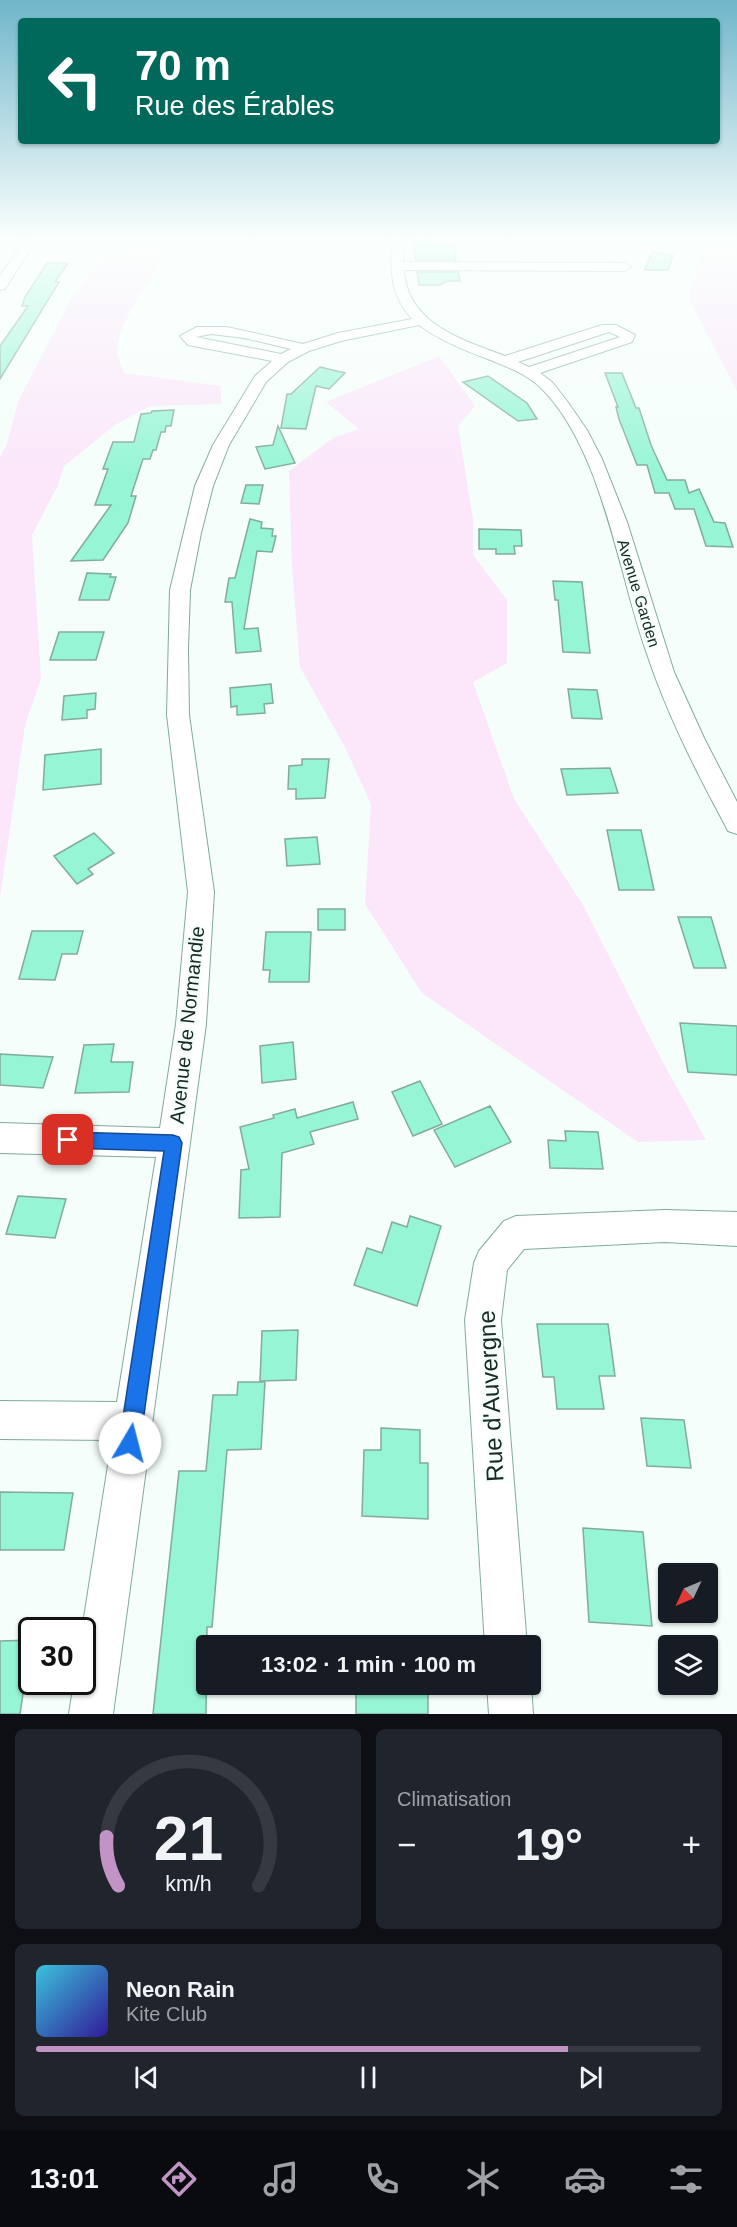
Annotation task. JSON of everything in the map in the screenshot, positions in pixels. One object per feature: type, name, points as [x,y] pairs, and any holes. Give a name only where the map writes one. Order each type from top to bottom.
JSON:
[{"type":"street","name":"Avenue Garden","points":[[416,317],[457,341],[506,361],[543,381],[563,405],[584,438],[617,516],[632,578],[684,726],[737,825]]},
{"type":"street","name":"Avenue de Normandie","points":[[91,1714],[191,1024],[201,892],[178,715],[180,590],[204,486],[221,445],[260,379],[283,359],[304,348],[338,337],[420,321]]},
{"type":"street","points":[[506,361],[603,329],[611,328],[628,334],[627,339],[528,372]]},
{"type":"street","name":"Avenue de Normandie","points":[[283,359],[193,342],[187,336],[194,331],[219,330],[304,348]]},
{"type":"street","points":[[0,1138],[173,1143]]},
{"type":"street","name":"Rue d'Auvergne","points":[[506,1635],[483,1320],[491,1263],[516,1233],[664,1226],[737,1229]]},
{"type":"street","points":[[0,1420],[133,1421]]},
{"type":"street","points":[[510,1695],[511,1714]]},
{"type":"shaded area","points":[[62,317],[128,317],[118,340],[117,350],[124,373],[221,386],[221,404],[150,406],[115,425],[64,466],[58,485],[32,535],[41,679],[25,725],[0,898],[0,457],[7,444],[18,402]]},
{"type":"shaded area","points":[[698,317],[737,317],[737,391]]},
{"type":"shaded area","points":[[439,356],[475,406],[458,426],[473,520],[473,555],[507,600],[507,663],[473,682],[514,799],[583,905],[660,1057],[706,1140],[638,1142],[422,993],[365,904],[371,804],[345,747],[300,667],[292,566],[289,471],[333,438],[359,429],[326,402]]},
{"type":"building","points":[[20,317],[38,317],[0,379],[0,346]]},
{"type":"building","points":[[320,367],[345,373],[329,389],[316,386],[306,429],[281,428],[287,394],[291,394]]},
{"type":"building","points":[[605,373],[622,373],[636,408],[639,408],[651,445],[667,480],[685,480],[689,493],[699,489],[714,522],[725,523],[733,547],[706,546],[694,509],[675,509],[669,493],[655,493],[647,465],[637,465],[619,419],[616,407],[618,407]]},
{"type":"building","points":[[488,376],[527,403],[537,419],[518,421],[463,382]]},
{"type":"building","points":[[174,410],[171,426],[166,426],[165,432],[161,432],[156,450],[153,450],[150,459],[143,459],[131,496],[136,496],[128,523],[103,560],[71,561],[111,505],[95,505],[108,469],[103,469],[113,442],[134,442],[141,414]]},
{"type":"building","points":[[278,426],[295,463],[265,469],[256,447],[273,445]]},
{"type":"building","points":[[246,485],[263,485],[259,504],[241,503]]},
{"type":"building","points":[[250,519],[262,522],[261,528],[273,529],[272,536],[276,536],[272,552],[257,551],[244,629],[258,628],[261,651],[236,653],[232,602],[225,602],[229,578],[235,578]]},
{"type":"building","points":[[479,529],[521,530],[522,546],[514,546],[515,554],[496,554],[496,549],[479,549]]},
{"type":"building","points":[[87,573],[111,574],[110,577],[116,577],[109,600],[79,600]]},
{"type":"building","points":[[553,581],[582,582],[590,653],[563,652],[558,600],[555,600]]},
{"type":"building","points":[[59,632],[104,632],[96,660],[50,660]]},
{"type":"building","points":[[271,684],[273,703],[264,704],[265,713],[237,715],[237,706],[231,707],[230,688]]},
{"type":"building","points":[[568,689],[597,690],[602,719],[572,718]]},
{"type":"building","points":[[96,693],[95,709],[87,710],[87,718],[62,720],[64,696]]},
{"type":"building","points":[[101,749],[101,784],[43,790],[45,755]]},
{"type":"building","points":[[302,759],[329,759],[325,798],[296,799],[296,789],[288,789],[289,766],[302,765]]},
{"type":"building","points":[[610,768],[618,793],[567,795],[561,769]]},
{"type":"building","points":[[607,830],[641,830],[654,890],[619,890]]},
{"type":"building","points":[[94,833],[114,853],[88,869],[93,874],[77,884],[54,856]]},
{"type":"building","points":[[317,837],[320,864],[287,866],[285,839]]},
{"type":"building","points":[[318,909],[345,909],[345,930],[318,930]]},
{"type":"building","points":[[678,917],[711,917],[726,968],[694,968]]},
{"type":"building","points":[[32,931],[83,931],[77,954],[62,954],[55,980],[19,979]]},
{"type":"building","points":[[266,932],[311,932],[309,982],[269,982],[270,970],[263,970]]},
{"type":"building","points":[[680,1023],[737,1026],[737,1075],[688,1072]]},
{"type":"building","points":[[293,1042],[296,1079],[262,1083],[260,1046]]},
{"type":"building","points":[[114,1044],[111,1062],[133,1062],[129,1092],[75,1093],[84,1045]]},
{"type":"building","points":[[0,1054],[53,1057],[43,1088],[0,1085]]},
{"type":"building","points":[[420,1081],[442,1124],[413,1136],[392,1092]]},
{"type":"building","points":[[353,1102],[358,1119],[310,1132],[314,1144],[282,1153],[280,1217],[239,1218],[241,1170],[249,1169],[240,1127],[274,1118],[273,1115],[295,1109],[297,1118]]},
{"type":"building","points":[[490,1106],[511,1142],[455,1167],[434,1130]]},
{"type":"building","points":[[565,1131],[598,1132],[603,1169],[550,1168],[548,1140],[566,1141]]},
{"type":"building","points":[[18,1196],[66,1199],[55,1238],[6,1234]]},
{"type":"building","points":[[410,1216],[441,1226],[417,1306],[354,1285],[367,1248],[382,1253],[392,1222],[407,1227]]},
{"type":"building","points":[[537,1324],[608,1324],[615,1376],[599,1376],[604,1409],[557,1409],[554,1377],[543,1377]]},
{"type":"building","points":[[298,1330],[296,1380],[260,1381],[262,1331]]},
{"type":"building","points":[[238,1382],[265,1382],[261,1449],[227,1450],[212,1627],[207,1627],[207,1635],[196,1635],[196,1695],[206,1695],[206,1714],[153,1714],[179,1471],[206,1471],[213,1395],[237,1395]]},
{"type":"building","points":[[641,1418],[684,1420],[691,1468],[647,1466]]},
{"type":"building","points":[[381,1428],[420,1430],[420,1463],[428,1463],[428,1519],[362,1516],[364,1450],[381,1450]]},
{"type":"building","points":[[0,1492],[73,1493],[64,1550],[0,1550]]},
{"type":"building","points":[[583,1528],[643,1532],[652,1626],[589,1622]]},
{"type":"building","points":[[18,1640],[18,1695],[23,1695],[20,1714],[0,1714],[0,1641]]},
{"type":"building","points":[[356,1695],[428,1695],[428,1714],[356,1714]]},
{"type":"route","points":[[68,1140],[173,1143],[130,1443]]}]
